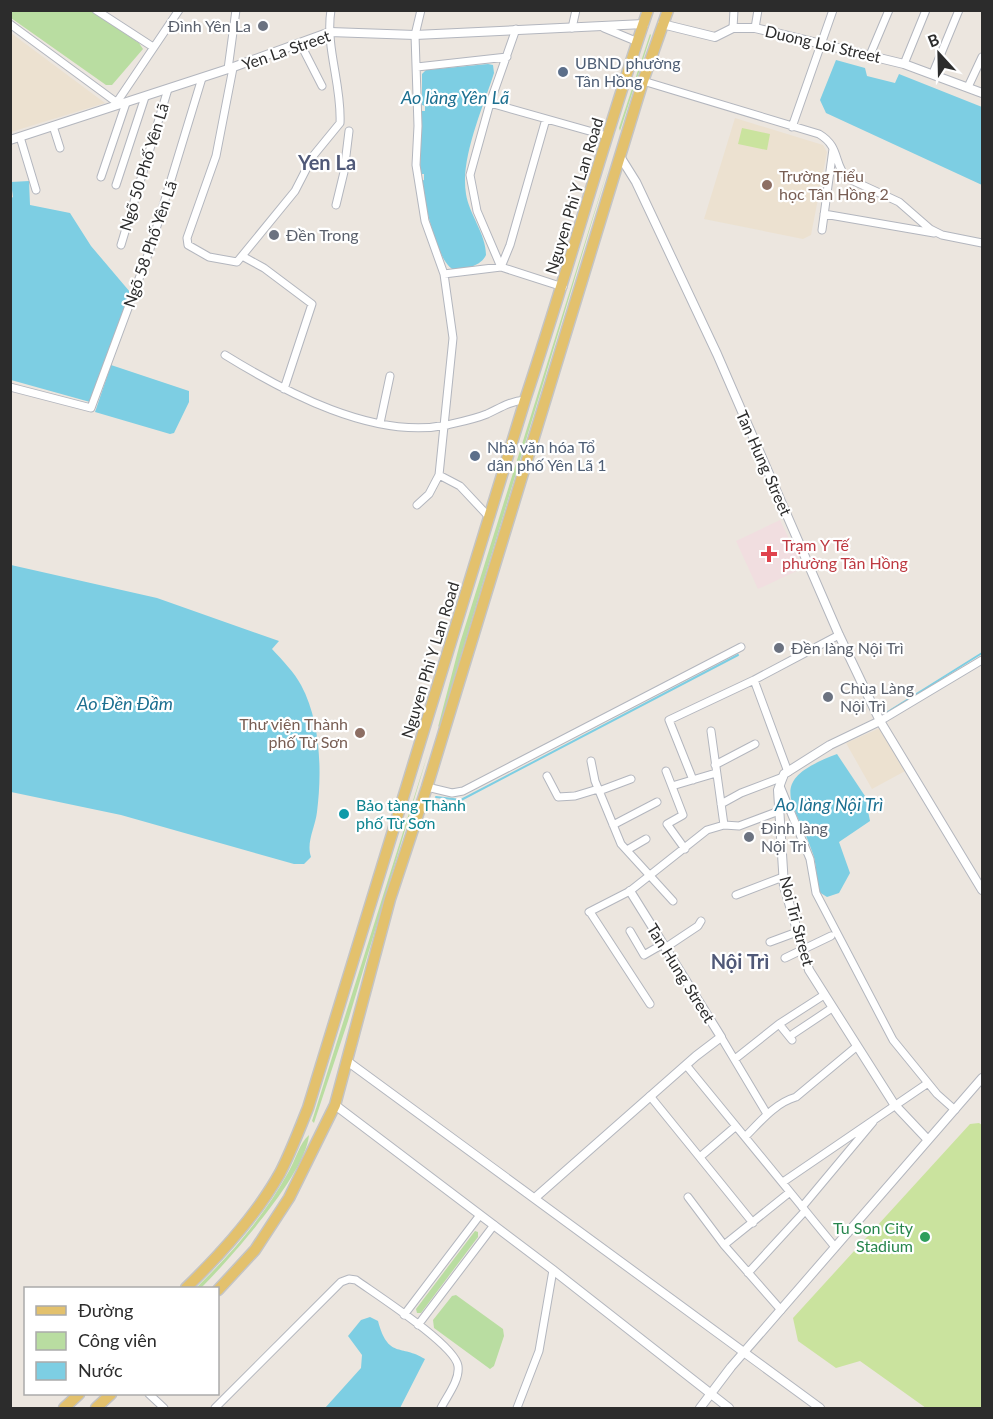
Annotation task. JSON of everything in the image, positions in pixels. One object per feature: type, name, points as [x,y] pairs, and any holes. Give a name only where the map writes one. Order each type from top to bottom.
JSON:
[{"type":"main road","name":"Nguyen Phi Y Lan Road","points":[[187,1287],[219,1256],[279,1175],[293,1146],[322,1070],[525,400],[563,287],[607,136],[648,10]]},
{"type":"main road","name":"Nguyen Phi Y Lan Road","points":[[219,1289],[255,1250],[289,1198],[335,1105],[390,899],[428,787],[643,81],[668,10]]},
{"type":"main road","points":[[644,24],[662,24]]},
{"type":"main road","points":[[607,136],[621,158]]},
{"type":"main road","points":[[422,735],[441,741]]},
{"type":"main road","points":[[64,1408],[78,1395]]},
{"type":"main road","points":[[96,1408],[110,1395]]},
{"type":"street","points":[[10,24],[115,105],[179,10]]},
{"type":"street","points":[[236,10],[231,69],[216,156],[186,238],[188,245],[209,256],[240,259],[264,268],[312,304],[284,389]]},
{"type":"street","points":[[240,259],[295,191],[313,156],[340,123],[339,85],[330,32],[331,10]]},
{"type":"street","points":[[417,505],[429,494],[440,475],[453,338],[444,273],[425,221],[419,193],[415,153],[417,67],[415,35],[421,10]]},
{"type":"street","points":[[572,28],[576,10]]},
{"type":"street","points":[[733,28],[734,10]]},
{"type":"street","points":[[755,28],[758,10]]},
{"type":"street","points":[[792,128],[833,10]]},
{"type":"street","points":[[870,55],[889,10]]},
{"type":"street","points":[[904,63],[926,10]]},
{"type":"street","points":[[933,73],[959,10]]},
{"type":"street","points":[[99,12],[153,47]]},
{"type":"street","name":"Yen La Street","points":[[15,139],[231,69],[330,32],[415,35],[516,29],[604,28],[644,24]]},
{"type":"street","name":"Duong Loi Street","points":[[662,24],[715,37],[733,28],[755,28],[820,42],[904,63],[982,93]]},
{"type":"street","points":[[604,28],[638,42]]},
{"type":"street","points":[[501,267],[477,211],[470,175],[490,103],[516,29]]},
{"type":"street","points":[[300,43],[322,86]]},
{"type":"street","points":[[417,67],[507,57]]},
{"type":"street","points":[[968,87],[982,57]]},
{"type":"street","name":"Ngõ 58 Phố Yên Lã","points":[[10,387],[91,408],[150,249],[202,78]]},
{"type":"street","points":[[643,81],[792,128],[819,134],[833,147],[843,174],[899,202],[930,229],[942,235]]},
{"type":"street","name":"Ngõ 50 Phố Yên Lã","points":[[121,245],[168,89]]},
{"type":"street","points":[[116,185],[145,97]]},
{"type":"street","points":[[101,177],[126,103]]},
{"type":"street","points":[[490,103],[607,136]]},
{"type":"street","points":[[501,267],[510,245],[546,119]]},
{"type":"street","points":[[53,126],[60,148]]},
{"type":"street","points":[[336,205],[344,172],[349,131]]},
{"type":"street","points":[[15,139],[36,190]]},
{"type":"street","points":[[822,231],[833,147]]},
{"type":"street","name":"Tan Hung Street","points":[[621,158],[636,182],[717,354],[839,635],[880,721],[982,890]]},
{"type":"street","points":[[824,214],[982,243]]},
{"type":"street","points":[[444,273],[501,267],[563,287]]},
{"type":"street","points":[[225,355],[284,389],[318,404],[380,423],[423,428],[446,425],[487,414],[511,402],[525,400]]},
{"type":"street","points":[[380,423],[390,376]]},
{"type":"street","points":[[440,475],[460,486],[490,518]]},
{"type":"street","points":[[693,780],[669,720],[754,680],[839,635]]},
{"type":"street","points":[[428,787],[452,793],[463,791],[741,647]]},
{"type":"street","points":[[721,804],[741,793],[783,779],[830,745],[880,721],[982,660]]},
{"type":"street","points":[[754,680],[783,779],[810,859],[816,893],[893,1040],[928,1083],[954,1110]]},
{"type":"street","points":[[711,731],[724,825]]},
{"type":"street","points":[[715,765],[755,744]]},
{"type":"street","points":[[591,761],[598,790],[627,850],[652,875],[673,901]]},
{"type":"street","points":[[666,771],[683,815],[668,824],[685,849]]},
{"type":"street","points":[[672,786],[716,773]]},
{"type":"street","points":[[547,776],[558,797],[575,796],[631,778]]},
{"type":"street","name":"Noi Tri Street","points":[[783,779],[779,811],[783,877],[801,950],[809,970],[894,1104],[928,1140]]},
{"type":"street","points":[[613,825],[657,802]]},
{"type":"street","points":[[650,1004],[589,912],[630,891],[707,830],[724,825],[738,826],[779,811]]},
{"type":"street","points":[[627,850],[646,839]]},
{"type":"street","points":[[736,895],[783,877]]},
{"type":"street","name":"Tan Hung Street","points":[[536,1197],[650,1096],[721,1037],[630,891]]},
{"type":"street","points":[[630,931],[644,955],[698,926],[701,921]]},
{"type":"street","points":[[770,942],[796,932]]},
{"type":"street","points":[[785,958],[831,936]]},
{"type":"street","points":[[735,1059],[779,1024],[824,995]]},
{"type":"street","points":[[779,1024],[792,1037],[832,1008]]},
{"type":"street","points":[[721,1037],[767,1113]]},
{"type":"street","points":[[745,1137],[767,1113],[788,1099],[796,1097],[856,1047]]},
{"type":"street","points":[[347,1061],[536,1197],[820,1408]]},
{"type":"street","points":[[686,1065],[835,1247]]},
{"type":"street","points":[[700,1408],[744,1352],[982,1078]]},
{"type":"street","points":[[748,1274],[804,1209],[873,1122],[894,1104],[928,1083]]},
{"type":"street","points":[[650,1096],[753,1223]]},
{"type":"street","points":[[335,1105],[553,1270],[729,1408]]},
{"type":"street","points":[[783,1182],[858,1128],[873,1122]]},
{"type":"street","points":[[700,1157],[736,1126]]},
{"type":"street","points":[[724,1245],[790,1192]]},
{"type":"street","points":[[688,1197],[724,1245],[781,1310]]},
{"type":"street","points":[[404,1315],[480,1215]]},
{"type":"street","points":[[418,1325],[494,1225]]},
{"type":"street","points":[[517,1408],[539,1351],[553,1270]]},
{"type":"street","points":[[215,1408],[344,1280],[356,1280],[450,1350],[456,1358],[457,1378],[441,1408]]},
{"type":"street","points":[[150,1395],[164,1408]]},
{"type":"shaded area","points":[[11,33],[105,103],[11,132]]},
{"type":"shaded area","name":"Trường Tiểu học Tân Hồng 2","points":[[735,118],[823,145],[827,152],[811,235],[803,239],[704,219]]},
{"type":"shaded area","name":"Trạm Y Tế phường Tân Hồng","points":[[780,520],[803,568],[758,589],[736,541]]},
{"type":"shaded area","points":[[880,728],[907,770],[872,789],[846,743]]},
{"type":"green space","points":[[11,11],[92,11],[139,43],[143,49],[112,85],[106,85],[11,18]]},
{"type":"green space","points":[[651,35],[620,131],[619,128]]},
{"type":"green space","points":[[742,128],[770,134],[767,150],[738,144]]},
{"type":"green space","points":[[610,162],[440,725],[438,727],[460,643]]},
{"type":"green space","points":[[428,753],[348,1021],[314,1123],[312,1121]]},
{"type":"green space","name":"Tu Son City Stadium","points":[[970,1124],[982,1125],[982,1408],[926,1408],[860,1361],[836,1368],[798,1341],[793,1318]]},
{"type":"green space","points":[[309,1135],[305,1152],[281,1193],[247,1238],[214,1275],[202,1287],[197,1287],[259,1218],[280,1187],[303,1142]]},
{"type":"green space","points":[[475,1231],[478,1232],[478,1237],[421,1313],[417,1313],[416,1309]]},
{"type":"green space","points":[[456,1295],[503,1329],[504,1336],[494,1366],[490,1369],[434,1328],[433,1320],[452,1296]]},
{"type":"water","points":[[836,60],[865,68],[867,76],[895,83],[899,74],[982,107],[982,185],[826,113],[820,100]]},
{"type":"water","name":"Ao làng Yên Lã","points":[[493,65],[494,73],[469,149],[465,180],[468,202],[483,239],[486,255],[477,264],[455,270],[448,266],[437,245],[421,181],[424,180],[424,174],[420,174],[421,111],[425,111],[425,106],[422,105],[422,74],[426,70]]},
{"type":"water","points":[[29,181],[30,205],[70,213],[91,246],[130,292],[90,402],[11,380],[10,199],[13,197],[11,182]]},
{"type":"water","points":[[111,365],[189,391],[189,402],[174,433],[170,434],[95,412]]},
{"type":"water","name":"Ao Đền Đầm","points":[[11,565],[157,598],[279,641],[272,649],[301,685],[308,699],[316,731],[319,781],[317,812],[311,835],[311,857],[304,864],[294,864],[121,815],[11,792]]},
{"type":"water","name":"Ao làng Nội Trì","points":[[837,754],[865,796],[870,821],[839,842],[850,873],[839,893],[827,897],[819,892],[813,854],[790,795],[792,784],[799,774],[814,764]]},
{"type":"water","points":[[370,1317],[378,1321],[386,1341],[391,1346],[425,1359],[400,1408],[325,1408],[361,1368],[362,1355],[348,1336],[361,1320]]},
{"type":"waterway","points":[[886,713],[982,653]]},
{"type":"waterway","points":[[436,797],[461,800],[738,655]]},
{"type":"place","name":"Đình Yên La","points":[[263,26]]},
{"type":"place","name":"UBND phường Tân Hồng","points":[[563,72]]},
{"type":"place","name":"Trường Tiểu học Tân Hồng 2","points":[[767,185]]},
{"type":"place","name":"Đền Trong","points":[[274,235]]},
{"type":"place","name":"Nhà văn hóa Tổ dân phố Yên Lã 1","points":[[475,456]]},
{"type":"place","name":"Trạm Y Tế phường Tân Hồng","points":[[769,554]]},
{"type":"place","name":"Đền làng Nội Trì","points":[[779,648]]},
{"type":"place","name":"Chùa Làng Nội Trì","points":[[828,697]]},
{"type":"place","name":"Thư viện Thành phố Từ Sơn","points":[[360,733]]},
{"type":"place","name":"Bảo tàng Thành phố Từ Sơn","points":[[344,814]]},
{"type":"place","name":"Đình làng Nội Trì","points":[[749,837]]},
{"type":"place","name":"Tu Son City Stadium","points":[[925,1237]]},
{"type":"district","name":"Yen La","points":[[327,163]]},
{"type":"district","name":"Nội Trì","points":[[740,962]]}]
